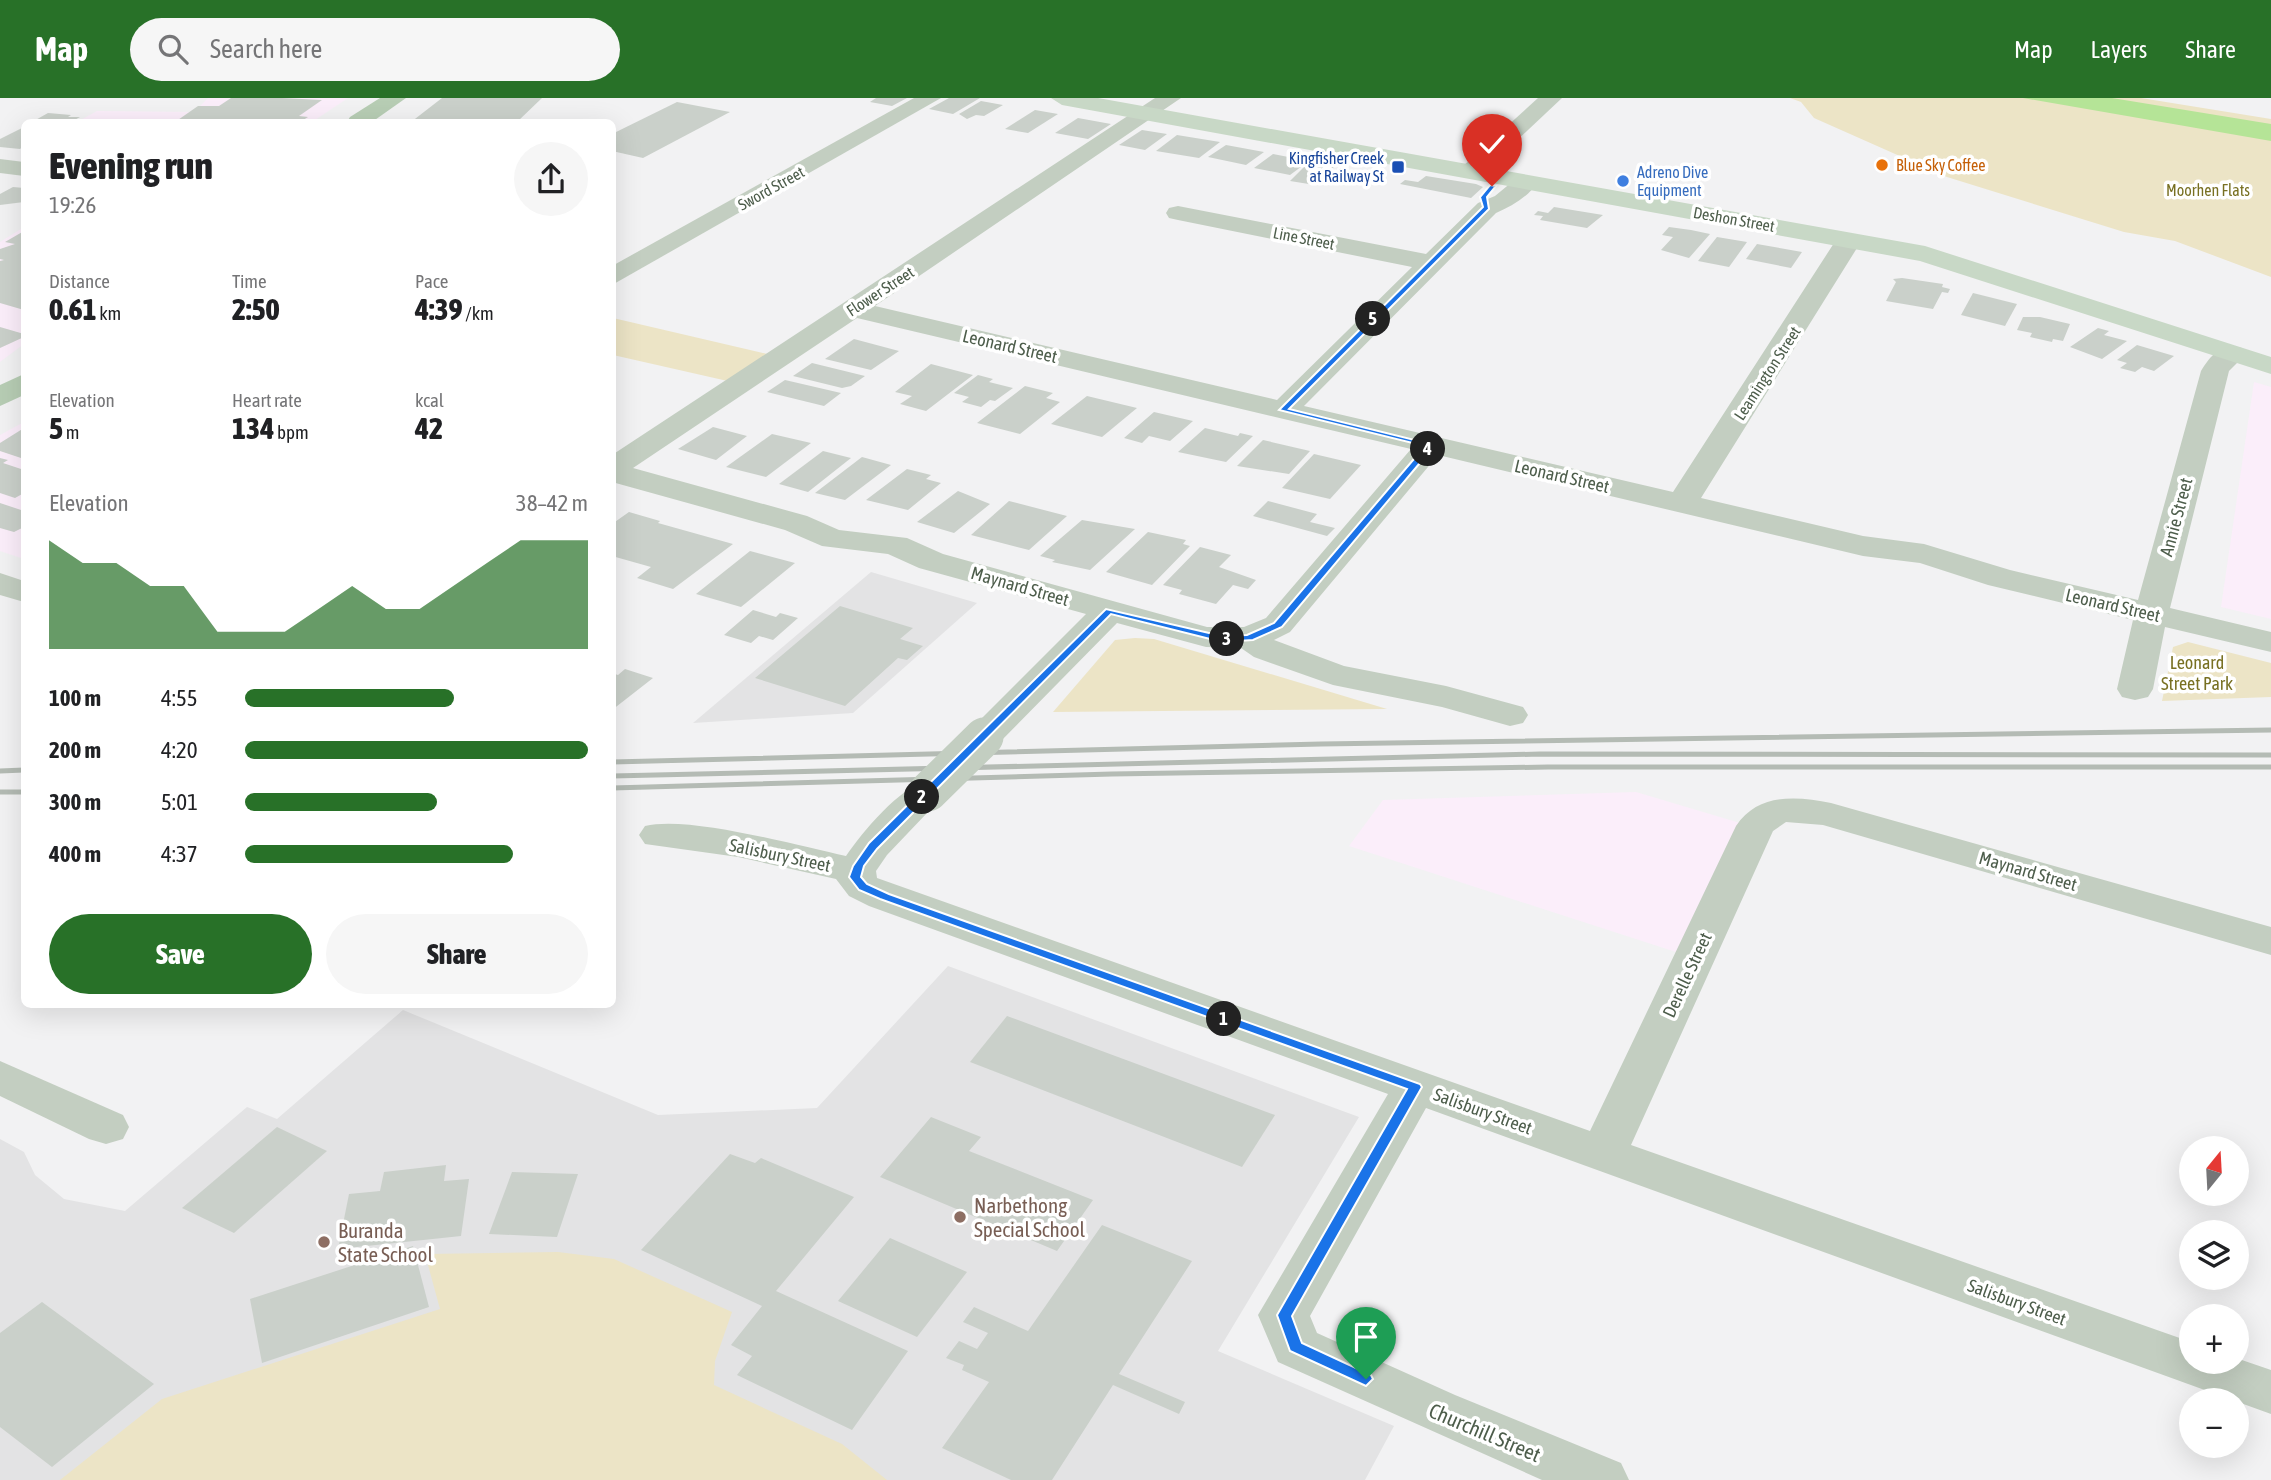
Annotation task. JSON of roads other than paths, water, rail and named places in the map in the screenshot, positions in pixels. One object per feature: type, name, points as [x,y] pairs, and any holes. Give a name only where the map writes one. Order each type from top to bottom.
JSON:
[{"type":"main road","points":[[361,119],[380,98]]},
{"type":"main road","points":[[361,119],[395,98]]},
{"type":"main road","points":[[0,397],[21,385]]},
{"type":"street","name":"Sword Street","points":[[616,275],[929,98]]},
{"type":"street","name":"Deshon Street","points":[[1062,98],[1943,259],[2271,366]]},
{"type":"street","name":"Flower Street","points":[[616,467],[1170,98]]},
{"type":"street","points":[[1470,172],[1551,98]]},
{"type":"street","points":[[0,166],[21,169]]},
{"type":"street","points":[[1487,208],[1483,197],[1501,177]]},
{"type":"street","points":[[1283,410],[1487,208],[1504,201],[1526,182]]},
{"type":"street","name":"Line Street","points":[[1178,213],[1430,263]]},
{"type":"street","name":"Leamington Street","points":[[1682,503],[1803,317],[1849,240]]},
{"type":"street","name":"Leonard Street","points":[[852,309],[1878,550],[1924,554],[1992,576],[2271,642]]},
{"type":"street","name":"Annie Street","points":[[2135,689],[2151,614],[2215,371],[2222,360],[2232,354]]},
{"type":"street","points":[[1249,638],[1278,625],[1431,445]]},
{"type":"street","name":"Maynard Street","points":[[616,471],[796,523],[832,539],[895,545],[931,561],[1109,611],[1206,636],[1249,638],[1266,650],[1333,674],[1446,697],[1510,715]]},
{"type":"street","points":[[0,583],[21,591]]},
{"type":"street","points":[[856,872],[873,846],[1109,611]]},
{"type":"street","name":"Maynard Street","points":[[1785,809],[1831,815],[2271,941]]},
{"type":"street","name":"Derelle Street","points":[[1603,1154],[1756,826],[1768,814],[1785,809]]},
{"type":"street","name":"Salisbury Street","points":[[659,835],[738,845],[856,872],[858,882],[872,892],[2271,1392]]},
{"type":"street","points":[[0,1077],[106,1127]]},
{"type":"street","name":"Churchill Street","points":[[1415,1087],[1284,1315],[1296,1347],[1436,1412],[1601,1480]]},
{"type":"railway","points":[[616,762],[1321,744],[2271,730]]},
{"type":"railway","points":[[616,776],[1540,754],[2271,755]]},
{"type":"railway","points":[[616,788],[1112,774],[1548,767],[2271,767]]},
{"type":"railway","points":[[0,771],[21,770]]},
{"type":"railway","points":[[0,792],[21,792]]},
{"type":"place","name":"Blue Sky Coffee","points":[[1882,165]]},
{"type":"place","name":"Kingfisher Creek at Railway St","points":[[1398,167]]},
{"type":"place","name":"Adreno Dive Equipment","points":[[1623,181]]},
{"type":"place","name":"Narbethong Special School","points":[[960,1217]]},
{"type":"place","name":"Buranda State School","points":[[324,1242]]},
{"type":"park label","name":"Moorhen Flats","points":[[2208,190]]},
{"type":"park label","name":"Leonard Street Park","points":[[2197,672]]}]
